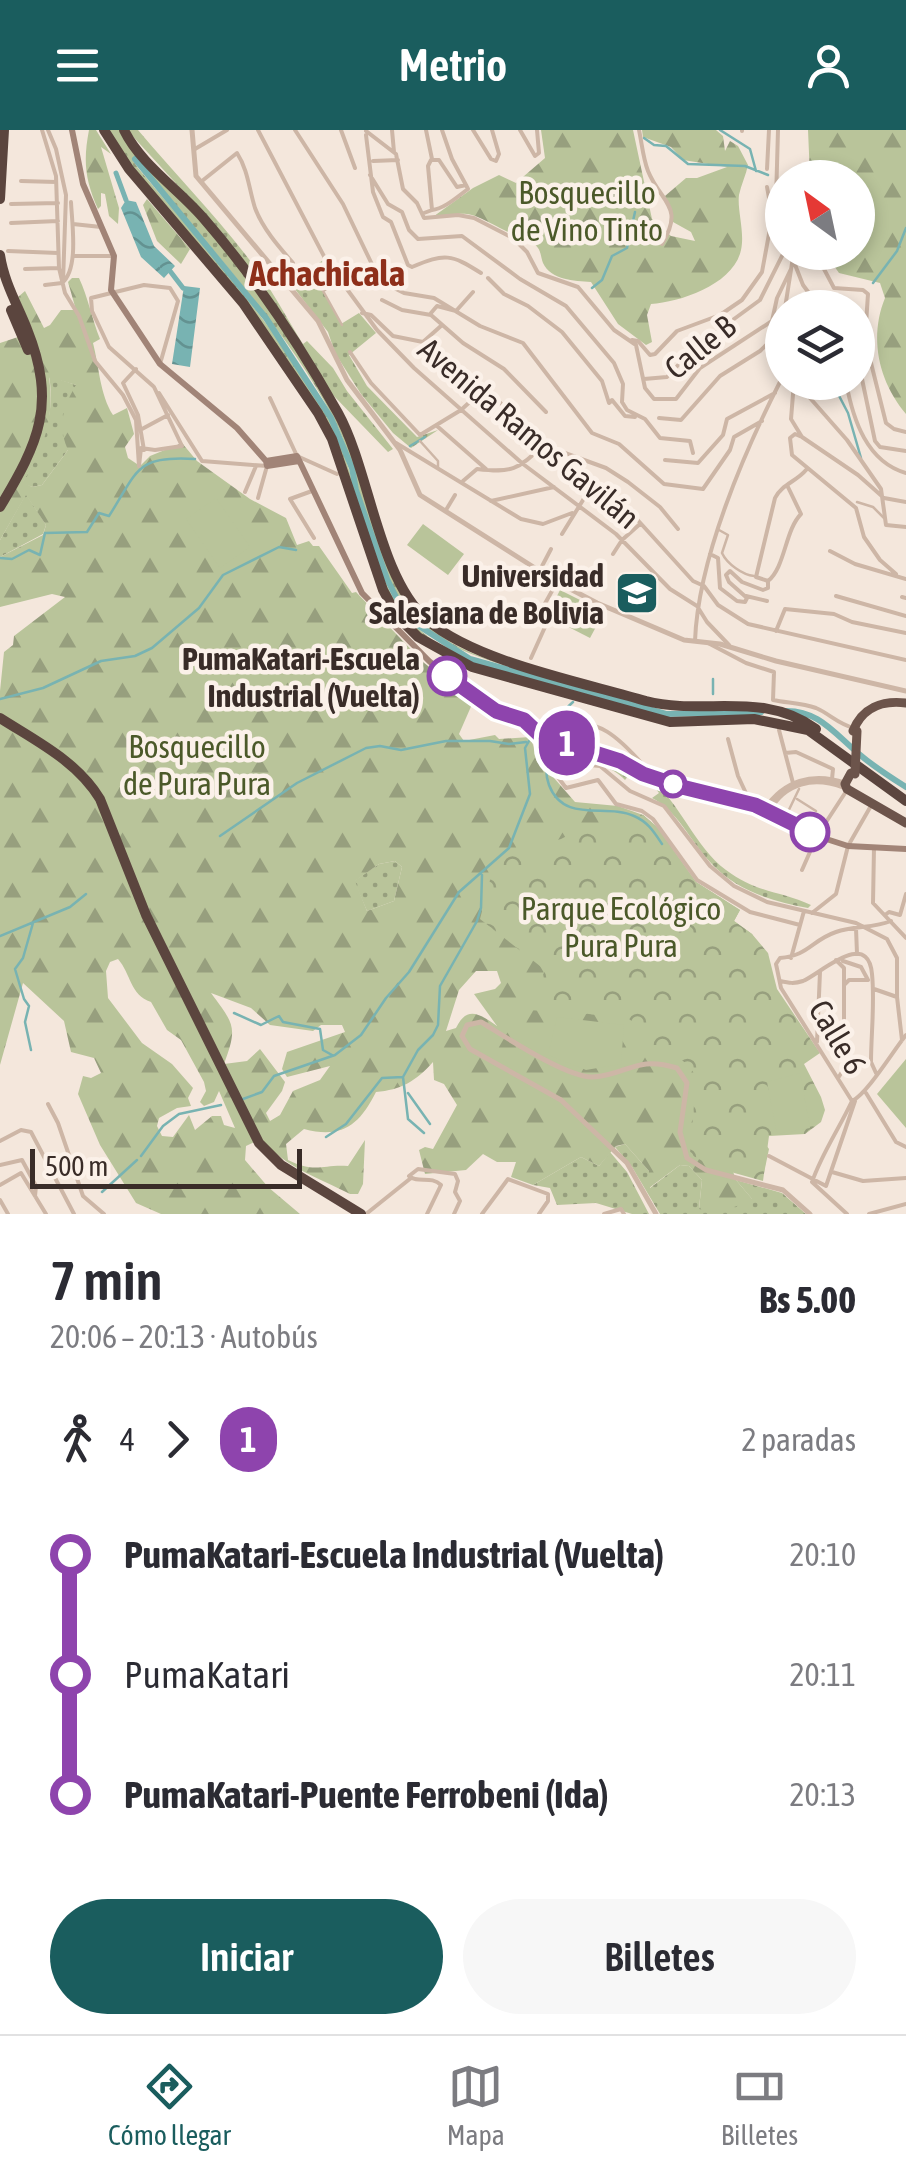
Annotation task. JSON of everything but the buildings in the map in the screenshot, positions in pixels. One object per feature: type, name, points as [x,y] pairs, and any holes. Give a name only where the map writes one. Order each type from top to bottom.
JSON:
[{"type":"highway","points":[[4,130],[6,201]]},
{"type":"highway","points":[[104,130],[122,160],[252,314],[326,426],[376,574],[398,616],[418,638],[472,667],[670,722],[754,718],[808,730],[906,797]]},
{"type":"highway","points":[[124,130],[234,254],[300,351],[345,427],[401,584],[430,622],[451,639],[486,654],[661,705],[760,705],[788,712],[906,797]]},
{"type":"highway","points":[[0,506],[35,444],[44,398],[41,370],[6,281],[4,253]]},
{"type":"highway","points":[[0,282],[35,370],[38,398],[30,443],[0,494]]},
{"type":"highway","points":[[906,705],[874,710],[855,730],[850,783],[872,804],[906,824]]},
{"type":"highway","points":[[0,722],[73,774],[95,800],[143,922],[252,1144],[285,1175],[352,1214]]},
{"type":"highway","points":[[0,722],[61,757],[89,782],[100,799],[146,915],[259,1144],[289,1170],[364,1214]]},
{"type":"main road","points":[[72,130],[83,184],[114,256],[110,286],[160,364],[237,428],[266,463],[298,458],[362,593],[471,696],[501,713],[524,720],[541,736],[620,761],[690,790],[751,804],[817,836],[848,846],[906,849]]},
{"type":"street","points":[[45,130],[56,182],[62,283],[95,361],[123,395],[136,420],[139,466],[142,428],[122,383],[136,368]]},
{"type":"street","points":[[45,130],[58,156],[66,195],[66,272],[62,283]]},
{"type":"street","points":[[192,130],[194,170],[201,182],[318,321],[347,380],[394,441],[420,495],[557,582],[684,640],[707,642],[906,691]]},
{"type":"street","points":[[195,150],[227,130]]},
{"type":"street","points":[[296,130],[343,204],[380,281],[404,293],[434,298],[480,326],[527,346],[592,433],[621,445],[664,484],[702,490],[730,450],[734,437],[762,420]]},
{"type":"street","points":[[341,130],[355,168]]},
{"type":"street","points":[[392,130],[402,189],[426,219],[458,215],[474,218],[514,238],[538,273],[578,287],[614,330],[650,354],[656,354],[681,329],[734,306],[762,272],[765,256]]},
{"type":"street","points":[[426,130],[432,160],[428,166],[432,210]]},
{"type":"street","points":[[473,130],[491,160],[496,161],[499,154],[492,130]]},
{"type":"street","points":[[520,130],[536,156],[536,130]]},
{"type":"street","points":[[639,130],[650,176],[671,205],[672,226],[662,244]]},
{"type":"street","points":[[767,160],[769,130]]},
{"type":"street","points":[[777,160],[778,130]]},
{"type":"street","points":[[366,131],[394,152]]},
{"type":"street","points":[[366,131],[370,175],[383,217],[391,222],[408,264],[412,267],[450,256],[482,273]]},
{"type":"street","points":[[424,214],[468,189],[452,160],[444,131]]},
{"type":"street","name":"Avenida Ramos Gavilán","points":[[258,132],[338,279],[362,313],[461,410],[523,464],[622,540],[670,589],[697,606],[733,648]]},
{"type":"street","points":[[201,182],[237,153],[256,211],[293,263]]},
{"type":"street","points":[[371,162],[398,160]]},
{"type":"street","points":[[432,160],[439,160],[457,187],[466,184]]},
{"type":"street","points":[[370,175],[388,204],[404,215],[408,230],[418,239],[462,236],[520,280],[566,306],[614,363],[623,384],[622,403],[630,413],[640,416],[660,438],[690,441],[694,453]]},
{"type":"street","points":[[21,181],[56,182]]},
{"type":"street","points":[[6,201],[58,203]]},
{"type":"street","points":[[45,285],[62,283],[70,276],[72,202]]},
{"type":"street","points":[[11,223],[58,221]]},
{"type":"street","points":[[73,224],[101,227]]},
{"type":"street","points":[[4,253],[59,253]]},
{"type":"street","points":[[73,256],[114,256]]},
{"type":"street","points":[[25,269],[60,268]]},
{"type":"street","points":[[632,340],[640,354],[644,379],[668,377],[694,349],[756,305],[779,270]]},
{"type":"street","name":"Calle B","points":[[644,379],[646,391],[654,399],[676,399],[700,368],[772,321],[777,298],[791,270]]},
{"type":"street","points":[[824,270],[834,288],[862,290],[868,295],[865,340],[886,423],[906,432]]},
{"type":"street","points":[[488,278],[504,294],[528,306],[562,332],[602,381],[609,403],[612,400],[625,416],[640,416]]},
{"type":"street","points":[[325,290],[338,279]]},
{"type":"street","points":[[317,280],[342,325]]},
{"type":"street","points":[[160,364],[178,300],[173,291],[164,285],[144,285],[92,298],[92,311],[113,353],[136,368],[154,387],[202,461],[256,466],[266,463],[258,498]]},
{"type":"street","points":[[456,310],[473,292]]},
{"type":"street","points":[[382,300],[402,310],[431,315],[504,369],[546,412]]},
{"type":"street","points":[[431,315],[434,306],[456,310]]},
{"type":"street","points":[[362,313],[371,315],[393,336],[423,342],[485,388],[542,445],[606,468],[628,482],[660,507],[678,529]]},
{"type":"street","points":[[423,342],[442,325]]},
{"type":"street","points":[[659,418],[682,420],[720,376],[765,346]]},
{"type":"street","points":[[350,352],[370,383],[438,461],[437,468]]},
{"type":"street","points":[[142,449],[182,446],[154,387]]},
{"type":"street","points":[[420,438],[485,388]]},
{"type":"street","points":[[270,398],[298,458],[337,474]]},
{"type":"street","points":[[665,460],[698,463],[721,437],[727,418],[765,398]]},
{"type":"street","points":[[695,641],[697,606],[710,554],[772,400]]},
{"type":"street","points":[[793,400],[791,419],[802,438]]},
{"type":"street","points":[[812,400],[847,440],[884,498],[886,525],[906,527]]},
{"type":"street","points":[[850,400],[872,454],[894,470],[906,473]]},
{"type":"street","points":[[866,400],[875,441],[880,447],[906,451]]},
{"type":"street","points":[[142,428],[168,415]]},
{"type":"street","points":[[438,426],[480,466],[490,470]]},
{"type":"street","points":[[896,573],[869,546],[854,506],[792,456],[793,435],[884,498],[906,502]]},
{"type":"street","points":[[394,441],[535,524],[565,517],[579,506]]},
{"type":"street","points":[[462,482],[470,472],[509,471],[523,464],[542,445]]},
{"type":"street","points":[[405,462],[413,453]]},
{"type":"street","points":[[244,492],[256,466]]},
{"type":"street","points":[[756,577],[775,498],[806,470]]},
{"type":"street","points":[[768,581],[775,576],[784,544],[801,514],[787,485]]},
{"type":"street","points":[[491,501],[554,488]]},
{"type":"street","points":[[562,534],[592,488],[626,510],[693,582],[702,585],[712,600],[737,618],[776,631],[906,660]]},
{"type":"street","points":[[313,490],[291,497],[290,502],[314,538]]},
{"type":"street","points":[[446,510],[455,494]]},
{"type":"street","points":[[857,502],[873,507],[885,519]]},
{"type":"street","points":[[613,554],[640,524]]},
{"type":"street","points":[[720,530],[728,534],[722,554],[726,560],[742,573],[768,581]]},
{"type":"street","points":[[540,570],[551,549]]},
{"type":"street","points":[[830,551],[855,564],[906,576]]},
{"type":"street","points":[[710,554],[718,558],[722,590],[740,602],[747,600],[746,596]]},
{"type":"street","points":[[766,601],[746,596],[730,582],[728,572],[762,590],[768,587],[768,581]]},
{"type":"street","points":[[531,658],[546,627],[543,607],[557,582]]},
{"type":"street","points":[[836,596],[906,616]]},
{"type":"street","points":[[776,631],[785,608],[834,614],[852,622],[906,633]]},
{"type":"street","points":[[707,642],[714,649],[774,672],[772,700],[821,710],[833,721],[855,730]]},
{"type":"street","points":[[653,776],[618,736],[603,729],[581,727],[568,732],[555,766],[555,774],[566,788],[592,780],[601,782],[616,804],[642,811],[653,819],[698,880],[715,892],[750,912],[800,925]]},
{"type":"street","points":[[779,730],[797,784],[785,819]]},
{"type":"street","points":[[728,739],[751,804]]},
{"type":"street","points":[[785,753],[796,752],[833,769],[832,779]]},
{"type":"street","points":[[562,756],[572,764],[606,769],[626,788],[664,806],[722,879],[767,902],[856,925],[891,921]]},
{"type":"street","points":[[601,782],[606,769]]},
{"type":"street","points":[[601,782],[613,774]]},
{"type":"street","points":[[767,810],[797,784],[816,778],[850,783]]},
{"type":"street","points":[[797,784],[850,783]]},
{"type":"street","points":[[802,870],[817,836],[850,783]]},
{"type":"street","points":[[795,798],[816,811]]},
{"type":"street","points":[[642,811],[654,800]]},
{"type":"street","points":[[812,913],[836,894],[848,846],[872,804]]},
{"type":"street","points":[[874,847],[872,903],[906,938]]},
{"type":"street","points":[[715,892],[722,879]]},
{"type":"street","points":[[884,915],[888,912],[903,916],[906,894]]},
{"type":"street","points":[[791,958],[804,911]]},
{"type":"street","points":[[856,925],[857,954],[870,965],[871,1062],[876,1073]]},
{"type":"street","points":[[791,958],[804,954],[828,935],[856,925]]},
{"type":"street","points":[[865,926],[887,938],[896,952],[896,997],[904,1038]]},
{"type":"street","points":[[780,981],[793,984],[857,954]]},
{"type":"street","name":"Calle 6","points":[[791,958],[777,960],[783,992],[854,1101],[866,1093],[876,1073],[904,1038]]},
{"type":"street","points":[[838,960],[856,963],[871,984]]},
{"type":"street","points":[[838,960],[845,984],[844,1069],[838,1078]]},
{"type":"street","points":[[817,1042],[820,972]]},
{"type":"street","points":[[845,984],[849,980],[871,984],[896,997]]},
{"type":"street","points":[[656,1214],[619,1155],[546,1089],[470,1049],[462,1036],[467,1025],[480,1022],[516,1045],[587,1076],[643,1062],[677,1068],[687,1082],[680,1132],[687,1158],[706,1170],[782,1190],[810,1214]]},
{"type":"street","points":[[866,1093],[882,1122],[903,1147]]},
{"type":"street","points":[[768,1156],[826,1186],[854,1101]]},
{"type":"street","points":[[847,1214],[814,1186],[813,1179],[823,1152],[836,1137],[854,1101]]},
{"type":"street","points":[[48,1104],[82,1196],[104,1214]]},
{"type":"street","points":[[0,1140],[22,1130],[31,1132],[74,1214]]},
{"type":"street","points":[[0,1165],[22,1160],[36,1186],[34,1196]]},
{"type":"street","points":[[411,1178],[410,1174],[418,1169],[455,1174],[455,1192],[460,1201],[454,1214]]},
{"type":"street","points":[[832,1172],[863,1181],[906,1178]]},
{"type":"street","points":[[0,1185],[21,1173],[46,1214]]},
{"type":"street","points":[[364,1214],[411,1178],[433,1180],[441,1185],[427,1214]]},
{"type":"street","points":[[482,1214],[506,1179],[548,1194],[539,1214]]},
{"type":"street","points":[[0,1200],[8,1214]]},
{"type":"street","points":[[869,1214],[906,1204]]},
{"type":"street","points":[[604,1214],[621,1209],[624,1214]]},
{"type":"green space","points":[[89,130],[96,130],[111,154],[101,147],[119,208],[118,224],[109,216],[105,194],[101,193],[98,209],[90,189],[86,170]]},
{"type":"green space","points":[[106,130],[121,130],[192,209],[283,329],[342,432],[395,573],[429,625],[459,647],[517,669],[468,653],[439,637],[401,602],[380,561],[343,438],[319,392],[253,298],[135,157],[132,159],[138,168],[262,318],[307,382],[339,440],[381,572],[409,619],[432,640],[472,659],[516,672],[514,676],[446,652],[409,625],[386,591],[348,480],[291,365]]},
{"type":"green space","points":[[127,130],[138,130],[232,238],[262,277],[303,344],[307,341],[333,368],[393,449],[388,452],[332,394],[227,239]]},
{"type":"green space","name":"Bosquecillo de Vino Tinto","points":[[541,130],[633,130],[652,219],[671,236],[695,241],[691,232],[673,222],[665,196],[686,178],[727,167],[683,160],[671,147],[643,137],[642,130],[716,130],[723,136],[725,151],[730,141],[738,146],[748,165],[739,195],[742,243],[736,262],[705,289],[677,300],[651,304],[647,315],[652,342],[646,345],[618,324],[591,282],[551,273],[538,248],[527,239],[469,214],[430,219],[473,188],[499,175],[516,183],[545,158]]},
{"type":"green space","points":[[808,130],[906,130],[906,414],[889,387],[879,358],[878,328],[885,298],[880,283],[837,270],[875,270],[875,160],[809,160]]},
{"type":"green space","points":[[147,199],[190,249],[181,264],[157,241],[143,205]]},
{"type":"green space","points":[[323,260],[326,265],[314,275],[341,324],[359,313],[376,333],[349,355],[367,386],[417,437],[438,430],[411,448],[393,433],[361,394],[335,353],[328,332],[291,284]]},
{"type":"green space","name":"Bosquecillo de Pura Pura","points":[[79,278],[100,339],[93,343],[109,407],[113,415],[127,408],[134,434],[125,447],[128,458],[140,466],[150,456],[182,443],[197,461],[250,499],[286,518],[297,545],[309,541],[319,546],[352,593],[356,592],[423,662],[473,702],[459,734],[464,741],[495,735],[499,739],[530,737],[535,750],[545,750],[549,742],[555,745],[554,778],[575,802],[618,806],[643,815],[657,827],[696,882],[740,910],[734,921],[752,934],[764,954],[756,1132],[769,1149],[764,1173],[729,1160],[736,1180],[753,1200],[718,1213],[699,1209],[702,1180],[689,1166],[680,1165],[649,1188],[649,1171],[625,1144],[616,1146],[599,1166],[581,1157],[533,1185],[511,1177],[516,1162],[497,1162],[483,1154],[466,1170],[425,1174],[419,1150],[433,1149],[457,1105],[444,1084],[434,1080],[433,1062],[408,1083],[376,1092],[363,1114],[348,1127],[328,1132],[304,1129],[286,1144],[288,1160],[319,1168],[348,1166],[365,1140],[363,1184],[358,1194],[350,1194],[302,1171],[261,1139],[246,1146],[245,1160],[268,1187],[300,1214],[161,1214],[136,1203],[100,1145],[78,1094],[83,1076],[91,1078],[101,1073],[94,1058],[71,1052],[64,1021],[23,983],[0,1065],[0,691],[4,652],[13,645],[14,636],[65,597],[52,594],[0,607],[0,557],[43,535],[46,525],[26,495],[0,540],[0,343],[33,332],[18,297],[25,291],[44,328],[61,310],[76,310],[68,282]],"holes":[[[49,377],[76,385],[63,417],[68,450],[42,485],[32,487],[23,482],[46,432]],[[395,861],[402,867],[394,901],[367,911],[355,881],[379,864]],[[118,959],[135,989],[151,1002],[167,1030],[181,1040],[204,1082],[206,1091],[200,1102],[204,1106],[214,1102],[219,1091],[235,1128],[224,1125],[221,1116],[212,1116],[195,1130],[189,1115],[173,1137],[162,1136],[157,1126],[159,1118],[177,1108],[191,1106],[188,1098],[193,1088],[172,1064],[142,1043],[108,998],[106,971],[110,962]],[[476,971],[497,971],[501,983],[495,989],[474,994],[497,1026],[479,1015],[469,1014],[456,1028],[446,1031],[459,990]],[[211,993],[251,1008],[270,1025],[313,1031],[321,1025],[342,1025],[345,1032],[287,1052],[282,1069],[287,1077],[330,1066],[320,1080],[293,1091],[280,1115],[270,1121],[266,1113],[285,1082],[260,1049],[247,1061],[224,1064],[232,1033],[225,1012]]]},
{"type":"green space","points":[[39,348],[47,349],[54,361],[49,376],[76,385],[68,450],[42,485],[32,487],[22,483],[45,434],[51,400],[50,382]]},
{"type":"green space","points":[[26,494],[46,525],[43,534],[0,557],[0,540]]},
{"type":"green space","points":[[216,498],[250,547],[220,568],[186,519]]},
{"type":"green space","points":[[423,524],[464,554],[448,575],[407,545]]},
{"type":"green space","points":[[560,590],[604,612],[590,638],[547,616]]},
{"type":"green space","points":[[564,746],[642,774],[661,789],[705,849],[726,870],[748,883],[811,905],[808,908],[768,898],[731,880],[710,862],[669,810],[652,798],[659,793],[652,784],[630,774],[625,780],[605,767],[567,760]]},
{"type":"green space","name":"Parque Ecológico Pura Pura","points":[[643,815],[657,827],[696,882],[740,910],[734,921],[768,953],[777,989],[820,1053],[804,1064],[825,1110],[821,1122],[805,1134],[769,1136],[763,1181],[713,1167],[690,1154],[696,1080],[689,1066],[677,1058],[646,1053],[646,1031],[626,1017],[529,1010],[545,970],[480,919],[490,880],[509,854],[561,839],[588,825],[626,822]]},
{"type":"green space","points":[[395,861],[402,867],[394,901],[367,911],[354,881],[379,864]]},
{"type":"green space","points":[[557,1017],[624,1025],[621,1064],[586,1070],[548,1055]]},
{"type":"green space","points":[[906,1059],[906,1128],[877,1094]]},
{"type":"green space","points":[[800,1073],[810,1128],[777,1134],[767,1082]]},
{"type":"green space","points":[[625,1144],[649,1171],[650,1188],[680,1165],[689,1166],[702,1180],[699,1208],[752,1199],[736,1180],[782,1193],[806,1214],[660,1214],[615,1147]]},
{"type":"green space","points":[[610,1152],[627,1172],[649,1214],[632,1214],[596,1203],[557,1205],[550,1188],[533,1185],[581,1157],[599,1166]]},
{"type":"water","points":[[126,200],[136,202],[154,246],[175,266],[164,278],[141,257],[121,208]]},
{"type":"water","points":[[184,286],[200,288],[190,367],[172,364]]},
{"type":"waterway","points":[[720,130],[750,149],[756,171]]},
{"type":"waterway","points":[[644,138],[654,145],[666,146],[688,164],[745,166],[765,174]]},
{"type":"waterway","points":[[135,159],[266,318],[331,418],[352,468],[387,579],[399,603],[419,626],[470,659],[666,714],[761,712]]},
{"type":"waterway","points":[[116,173],[126,200]]},
{"type":"waterway","points":[[592,288],[602,280],[612,256],[627,248],[635,212]]},
{"type":"waterway","points":[[873,283],[897,251],[906,228]]},
{"type":"waterway","points":[[170,271],[183,288]]},
{"type":"waterway","points":[[841,400],[861,458]]},
{"type":"waterway","points":[[410,446],[425,437]]},
{"type":"waterway","points":[[0,558],[12,559],[29,550],[40,555],[45,533],[87,532],[99,513],[109,516],[133,477],[149,463],[195,459]]},
{"type":"waterway","points":[[0,699],[43,688],[101,661],[135,656],[152,648],[199,608],[223,575],[279,547],[296,550]]},
{"type":"waterway","points":[[713,679],[713,694]]},
{"type":"waterway","points":[[542,731],[573,702]]},
{"type":"waterway","points":[[783,711],[816,718],[906,787]]},
{"type":"waterway","points":[[220,836],[297,783],[366,748],[401,750],[446,741],[526,742]]},
{"type":"waterway","points":[[243,1099],[262,1092],[274,1076],[335,1055],[361,1035],[409,972],[459,892],[509,848],[530,794],[525,748],[529,741]]},
{"type":"waterway","points":[[550,755],[546,773],[556,797],[575,809],[634,816],[647,824],[662,844]]},
{"type":"waterway","points":[[424,1133],[408,1119],[403,1077],[438,1025],[440,986],[477,921],[482,875]]},
{"type":"waterway","points":[[0,936],[70,907],[86,894]]},
{"type":"waterway","points":[[31,1050],[25,1022],[29,1006],[15,969],[23,958],[33,923]]},
{"type":"waterway","points":[[234,1013],[261,1025],[279,1016],[283,1022],[320,1029],[323,1050],[332,1055]]},
{"type":"waterway","points":[[326,1137],[346,1124],[382,1078],[403,1077]]},
{"type":"waterway","points":[[408,1093],[430,1124]]},
{"type":"waterway","points":[[141,1156],[163,1126],[179,1114],[221,1105]]},
{"type":"waterway","points":[[102,1192],[137,1160]]},
{"type":"bus line","name":"1","points":[[447,676],[496,711],[524,720],[541,736],[620,761],[643,774],[690,790],[755,805],[810,832]]},
{"type":"place","name":"Universidad Salesiana de Bolivia","points":[[637,593]]},
{"type":"place","name":"PumaKatari-Escuela Industrial (Vuelta)","points":[[447,676]]},
{"type":"district","name":"Achachicala","points":[[327,273]]}]
